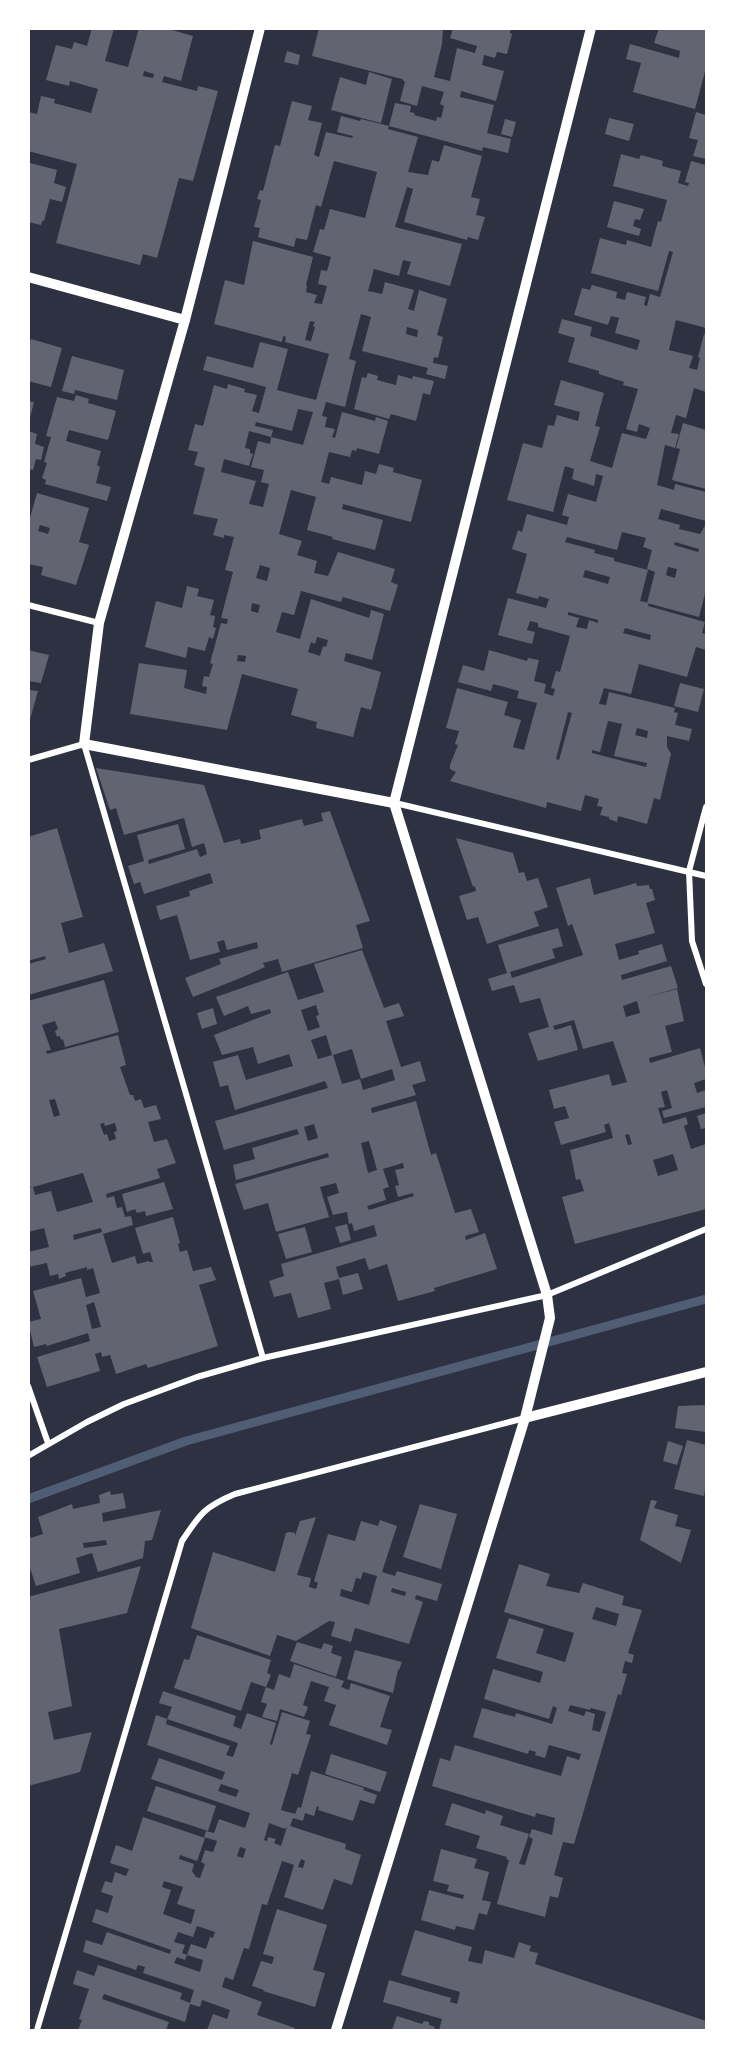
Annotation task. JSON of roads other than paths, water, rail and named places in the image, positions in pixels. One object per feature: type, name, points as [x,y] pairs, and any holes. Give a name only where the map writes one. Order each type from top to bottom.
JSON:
[{"type":"street","points":[[336,2031],[525,1418],[550,1318],[547,1295],[394,803],[591,28]]},
{"type":"street","points":[[256,29],[185,320],[99,623],[84,744],[263,1358]]},
{"type":"street","points":[[28,278],[185,320]]},
{"type":"street","points":[[28,605],[99,623]]},
{"type":"street","points":[[28,760],[84,744],[394,803],[706,876]]},
{"type":"street","points":[[706,807],[689,871],[692,941],[706,984]]},
{"type":"street","points":[[28,1456],[48,1443],[124,1404],[197,1377],[263,1358],[547,1295],[706,1229]]},
{"type":"street","points":[[37,2031],[182,1541],[199,1516],[213,1503],[235,1494],[706,1372]]},
{"type":"street","points":[[28,1386],[48,1443]]},
{"type":"waterway","points":[[28,1499],[186,1441],[706,1299]]}]
